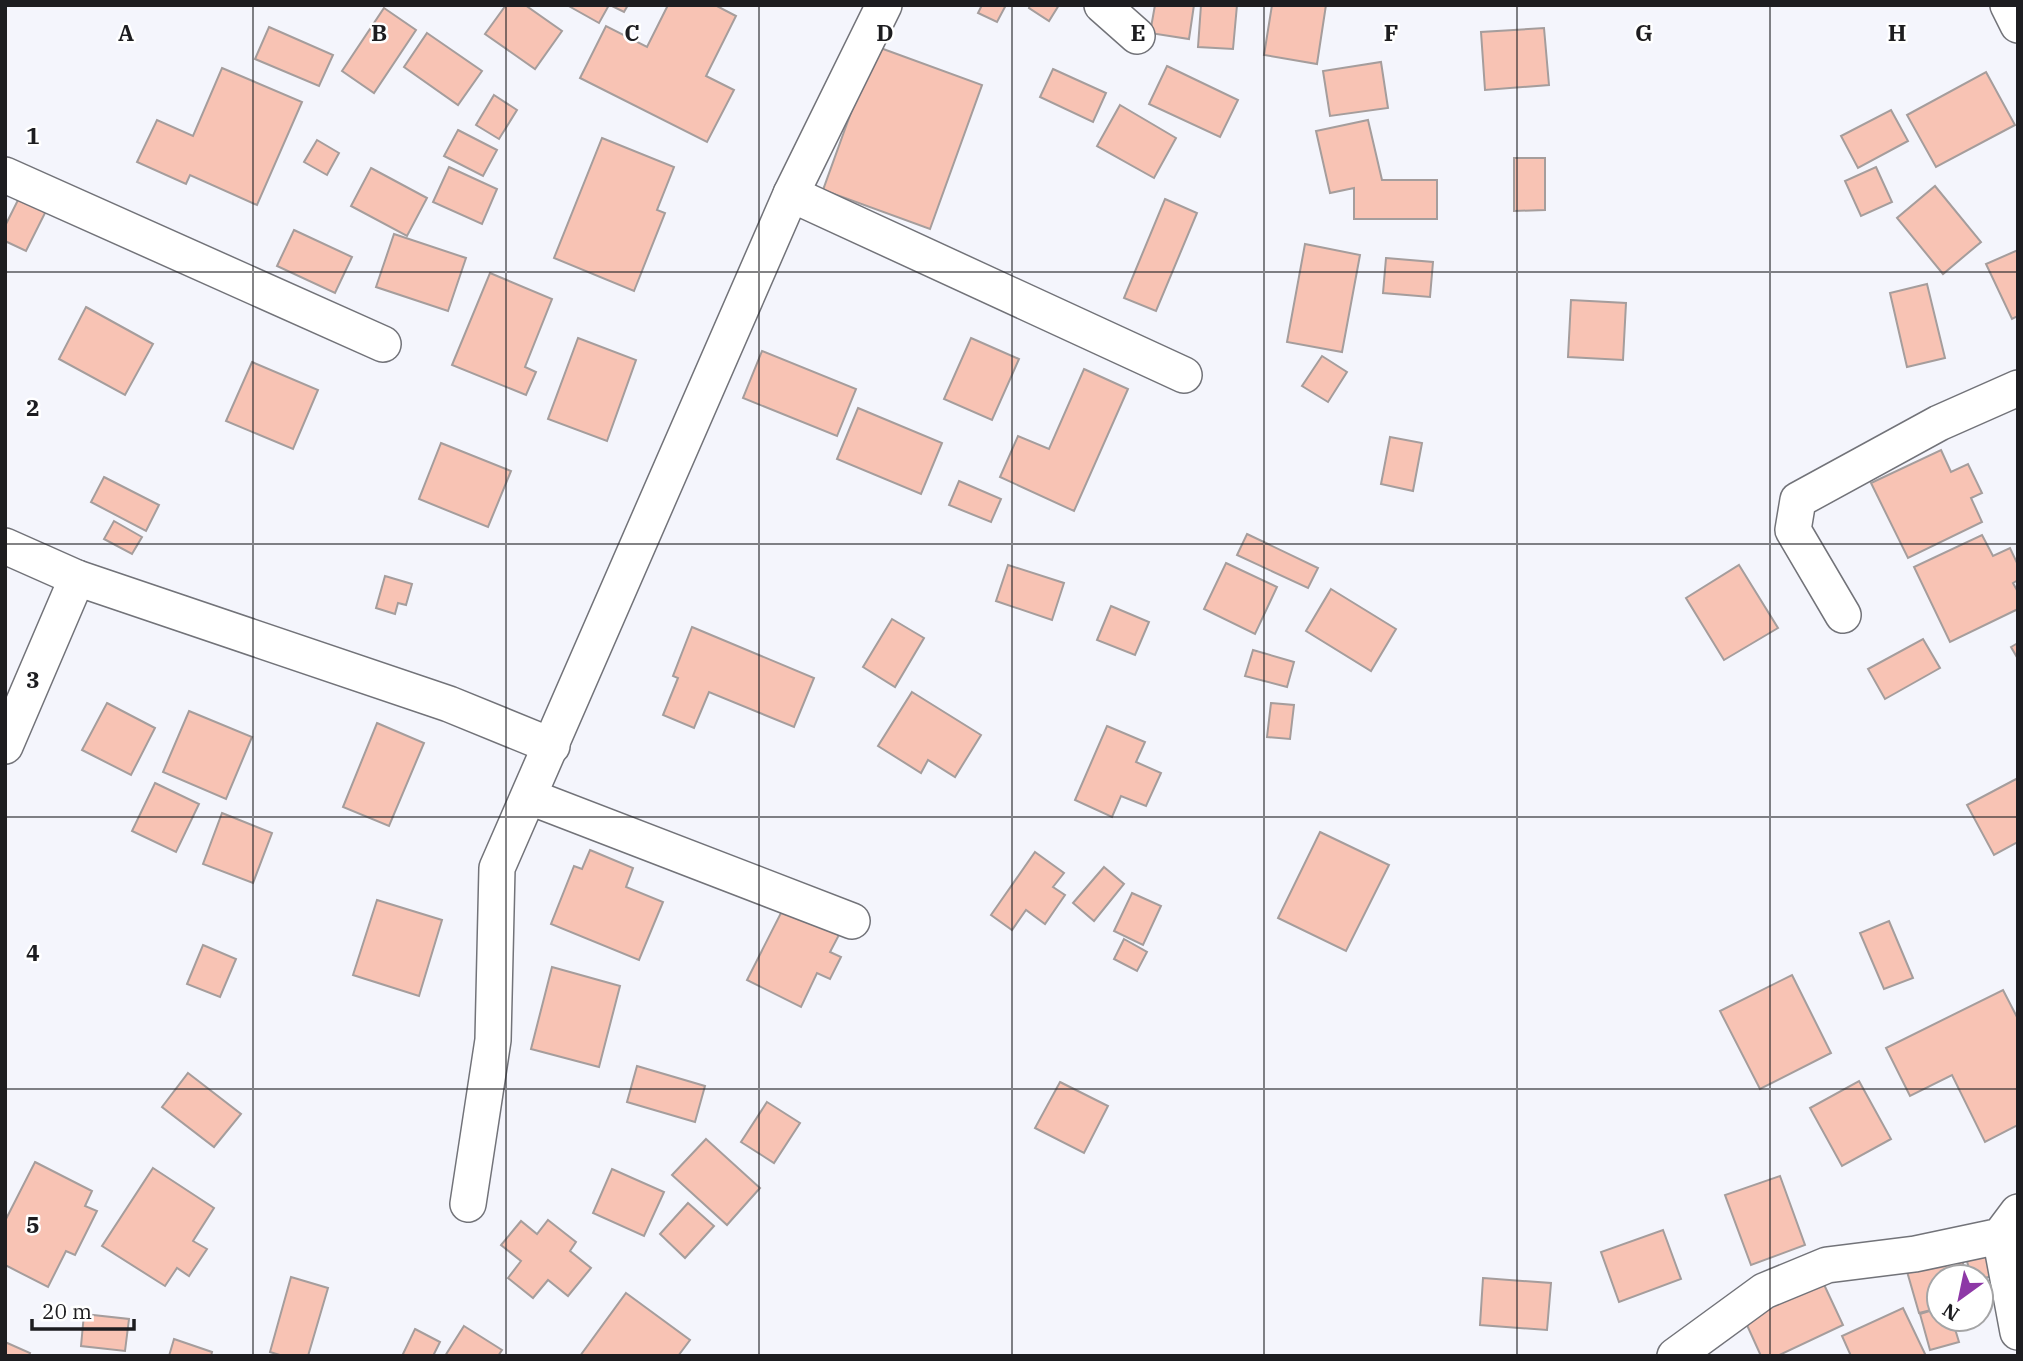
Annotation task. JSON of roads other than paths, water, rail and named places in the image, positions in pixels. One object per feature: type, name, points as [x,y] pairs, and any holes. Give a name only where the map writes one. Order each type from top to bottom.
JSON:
[{"type":"street","points":[[468,1204],[493,1040],[497,868],[791,194],[884,5]]},
{"type":"street","points":[[1102,5],[1137,36]]},
{"type":"street","points":[[2008,5],[2018,25]]},
{"type":"street","points":[[5,175],[383,344]]},
{"type":"street","points":[[791,194],[1184,375]]},
{"type":"street","points":[[1843,615],[1793,530],[1798,500],[1939,423],[2018,388]]},
{"type":"street","points":[[5,546],[78,578],[449,704],[552,746]]},
{"type":"street","points":[[5,746],[78,578]]},
{"type":"street","points":[[530,797],[852,921]]},
{"type":"street","points":[[1675,1356],[1765,1291],[1827,1265],[1915,1254],[2009,1224],[2018,1332]]}]
